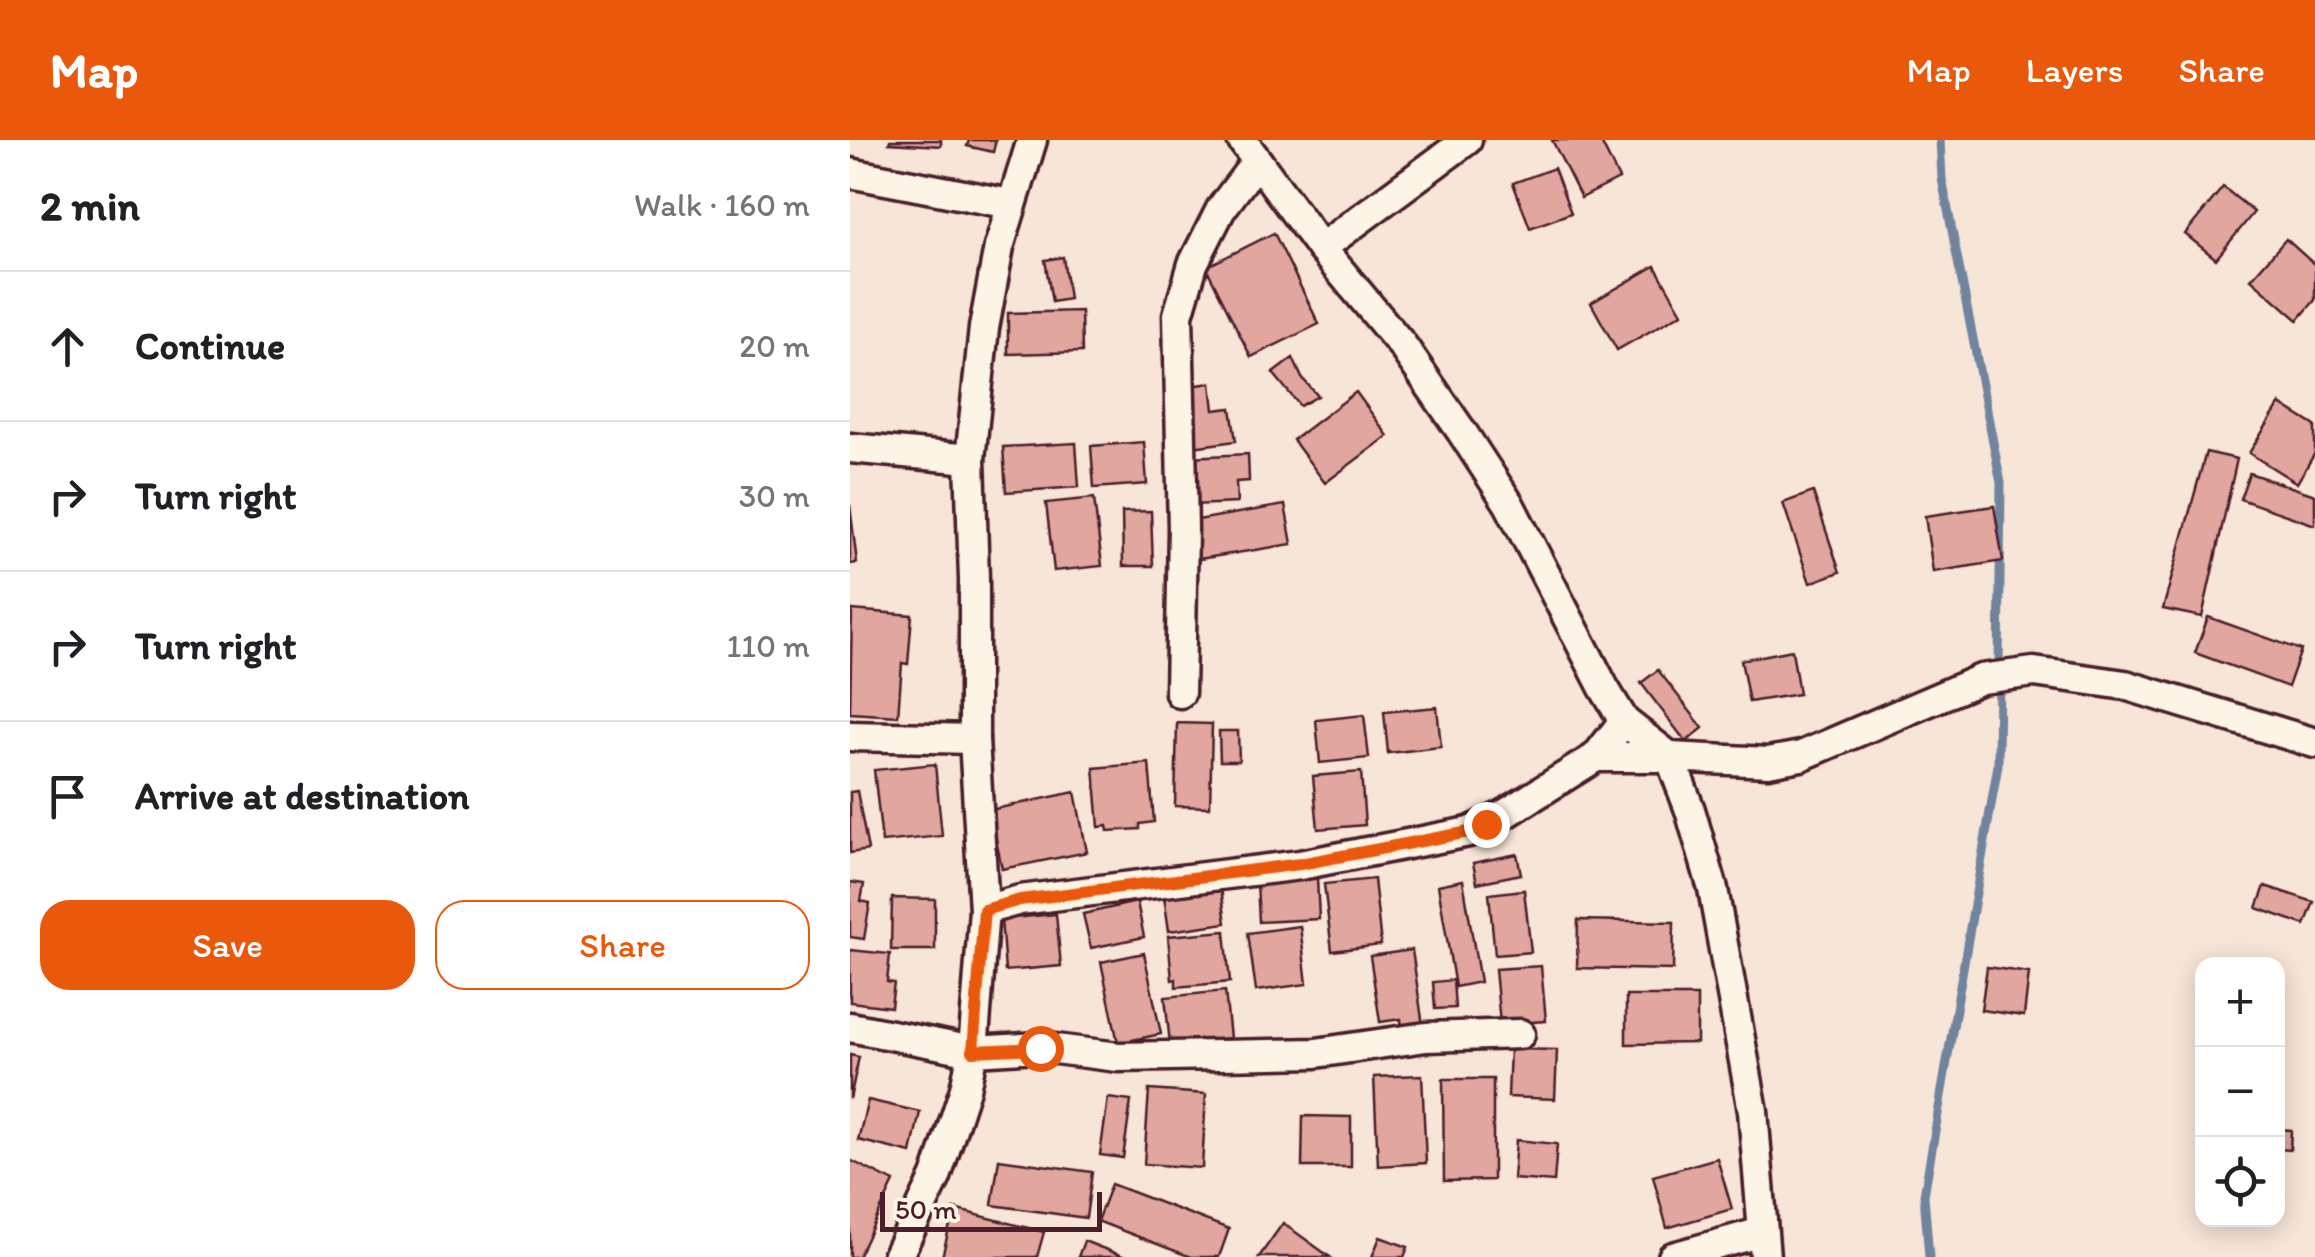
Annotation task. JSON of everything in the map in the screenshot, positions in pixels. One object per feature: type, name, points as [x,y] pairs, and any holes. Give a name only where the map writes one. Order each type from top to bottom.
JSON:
[{"type":"street","points":[[896,1257],[936,1177],[965,1089],[973,1051],[984,910],[974,740],[970,459],[984,328],[1010,204],[1032,140]]},
{"type":"street","points":[[1322,248],[1467,140]]},
{"type":"street","points":[[1180,693],[1183,528],[1178,315],[1193,264],[1250,150],[1322,248],[1402,345],[1510,504],[1624,720],[1670,757],[1713,889],[1752,1111],[1763,1244],[1673,1257]]},
{"type":"street","points":[[850,174],[1010,204]]},
{"type":"street","points":[[850,448],[970,459]]},
{"type":"street","points":[[1596,757],[1768,762],[1801,756],[1981,679],[2034,672],[2125,686],[2315,742]]},
{"type":"street","points":[[984,910],[1020,900],[1300,864],[1469,832],[1502,816],[1596,757],[1624,720]]},
{"type":"street","points":[[850,736],[974,740]]},
{"type":"street","points":[[850,1027],[973,1051],[1040,1048],[1118,1057],[1316,1053],[1426,1037],[1520,1034]]},
{"type":"building","points":[[941,140],[941,146],[889,143]]},
{"type":"building","points":[[969,140],[996,140],[993,152],[967,146]]},
{"type":"building","points":[[1552,140],[1600,140],[1619,179],[1581,198]]},
{"type":"building","points":[[1554,168],[1571,213],[1530,228],[1513,183]]},
{"type":"building","points":[[2223,187],[2254,212],[2216,259],[2185,234]]},
{"type":"building","points":[[1274,233],[1319,324],[1251,357],[1206,267]]},
{"type":"building","points":[[2286,239],[2315,265],[2315,300],[2298,320],[2251,279]]},
{"type":"building","points":[[1063,257],[1069,299],[1052,302],[1045,260]]},
{"type":"building","points":[[1655,266],[1682,313],[1617,350],[1591,303]]},
{"type":"building","points":[[1081,311],[1082,352],[1008,354],[1008,313]]},
{"type":"building","points":[[1293,358],[1302,378],[1318,396],[1300,406],[1273,373]]},
{"type":"building","points":[[1211,383],[1214,410],[1231,408],[1236,441],[1192,447],[1184,387]]},
{"type":"building","points":[[1356,392],[1388,436],[1325,483],[1293,440]]},
{"type":"building","points":[[2280,404],[2315,426],[2315,453],[2297,483],[2249,453]]},
{"type":"building","points":[[1144,442],[1147,484],[1094,488],[1091,446]]},
{"type":"building","points":[[1076,443],[1079,487],[1006,492],[1003,447]]},
{"type":"building","points":[[2206,452],[2237,459],[2202,617],[2163,609]]},
{"type":"building","points":[[1248,454],[1249,481],[1236,482],[1237,503],[1192,505],[1189,457]]},
{"type":"building","points":[[2249,473],[2315,495],[2315,525],[2240,499]]},
{"type":"building","points":[[1813,492],[1840,572],[1810,583],[1783,503]]},
{"type":"building","points":[[1094,498],[1102,566],[1054,571],[1046,503]]},
{"type":"building","points":[[850,505],[857,563],[850,564]]},
{"type":"building","points":[[1285,505],[1292,544],[1193,560],[1186,522]]},
{"type":"building","points":[[1994,506],[2003,561],[1933,572],[1925,516]]},
{"type":"building","points":[[1151,511],[1153,566],[1123,566],[1122,512]]},
{"type":"building","points":[[852,610],[912,615],[908,664],[902,663],[898,716],[850,713]]},
{"type":"building","points":[[2208,617],[2301,650],[2288,687],[2195,653]]},
{"type":"building","points":[[1792,650],[1799,694],[1749,702],[1741,660]]},
{"type":"building","points":[[1658,670],[1703,728],[1686,742],[1641,683]]},
{"type":"building","points":[[1437,707],[1441,747],[1388,753],[1384,712]]},
{"type":"building","points":[[1364,715],[1369,758],[1320,763],[1316,720]]},
{"type":"building","points":[[1177,723],[1212,724],[1210,807],[1175,806]]},
{"type":"building","points":[[1219,731],[1238,731],[1239,761],[1220,761]]},
{"type":"building","points":[[1149,763],[1154,822],[1140,824],[1140,829],[1108,831],[1107,826],[1099,827],[1094,768]]},
{"type":"building","points":[[935,764],[942,836],[882,842],[874,770]]},
{"type":"building","points":[[1361,772],[1365,825],[1318,829],[1313,776]]},
{"type":"building","points":[[857,791],[868,850],[850,853],[850,792]]},
{"type":"building","points":[[1075,792],[1087,852],[1002,869],[990,810]]},
{"type":"building","points":[[1517,854],[1521,874],[1477,883],[1473,863]]},
{"type":"building","points":[[1317,878],[1319,919],[1259,922],[1257,882]]},
{"type":"building","points":[[1374,879],[1381,945],[1332,951],[1324,884]]},
{"type":"building","points":[[1463,880],[1480,982],[1455,987],[1438,885]]},
{"type":"building","points":[[850,882],[864,884],[861,901],[870,903],[864,939],[850,937]]},
{"type":"building","points":[[2265,886],[2314,902],[2305,925],[2257,908]]},
{"type":"building","points":[[1221,888],[1226,923],[1169,931],[1164,896]]},
{"type":"building","points":[[1524,890],[1531,952],[1495,955],[1489,894]]},
{"type":"building","points":[[892,898],[935,899],[935,950],[891,950]]},
{"type":"building","points":[[1137,902],[1144,937],[1091,948],[1083,914]]},
{"type":"building","points":[[1056,914],[1061,966],[1005,971],[1001,919]]},
{"type":"building","points":[[1578,920],[1674,922],[1673,970],[1577,968]]},
{"type":"building","points":[[1300,926],[1307,984],[1256,991],[1248,933]]},
{"type":"building","points":[[1225,931],[1230,982],[1176,987],[1168,936]]},
{"type":"building","points":[[850,950],[890,954],[887,982],[894,983],[891,1007],[850,1002]]},
{"type":"building","points":[[1412,950],[1423,1026],[1402,1029],[1401,1019],[1380,1022],[1370,956]]},
{"type":"building","points":[[1144,953],[1161,1034],[1118,1043],[1101,962]]},
{"type":"building","points":[[1541,966],[1546,1021],[1500,1024],[1495,969]]},
{"type":"building","points":[[1987,967],[2029,973],[2024,1016],[1981,1010]]},
{"type":"building","points":[[1453,980],[1455,1008],[1435,1009],[1433,982]]},
{"type":"building","points":[[1225,991],[1230,1038],[1170,1044],[1165,997]]},
{"type":"building","points":[[1626,996],[1697,996],[1697,1043],[1626,1044]]},
{"type":"building","points":[[1510,1049],[1557,1050],[1555,1099],[1508,1097]]},
{"type":"building","points":[[850,1055],[859,1057],[850,1099]]},
{"type":"building","points":[[1422,1075],[1426,1163],[1378,1166],[1374,1077]]},
{"type":"building","points":[[1443,1079],[1493,1079],[1493,1180],[1444,1181]]},
{"type":"building","points":[[1149,1090],[1206,1094],[1202,1168],[1144,1164]]},
{"type":"building","points":[[1108,1098],[1131,1101],[1123,1158],[1100,1155]]},
{"type":"building","points":[[868,1100],[920,1112],[911,1153],[858,1140]]},
{"type":"building","points":[[1303,1116],[1351,1117],[1351,1167],[1302,1167]]},
{"type":"building","points":[[2285,1130],[2291,1130],[2290,1150],[2285,1150]]},
{"type":"building","points":[[1516,1140],[1557,1144],[1554,1182],[1513,1179]]},
{"type":"building","points":[[1717,1158],[1732,1209],[1667,1228],[1653,1176]]},
{"type":"building","points":[[999,1159],[1092,1172],[1086,1218],[992,1205]]},
{"type":"building","points":[[850,1160],[894,1182],[858,1257],[850,1257]]},
{"type":"building","points":[[1111,1184],[1229,1229],[1219,1257],[1191,1257],[1097,1221]]},
{"type":"building","points":[[954,1209],[1044,1232],[1037,1257],[942,1257]]},
{"type":"building","points":[[1283,1223],[1330,1257],[1259,1257]]},
{"type":"building","points":[[1380,1237],[1408,1247],[1404,1257],[1372,1257]]},
{"type":"building","points":[[1084,1241],[1125,1257],[1078,1257]]},
{"type":"waterway","points":[[1929,1257],[1924,1195],[1998,765],[2001,483],[1942,179],[1940,140]]},
{"type":"route","points":[[1040,1048],[973,1051],[984,910],[1020,900],[1300,864],[1469,832],[1486,824]]}]
